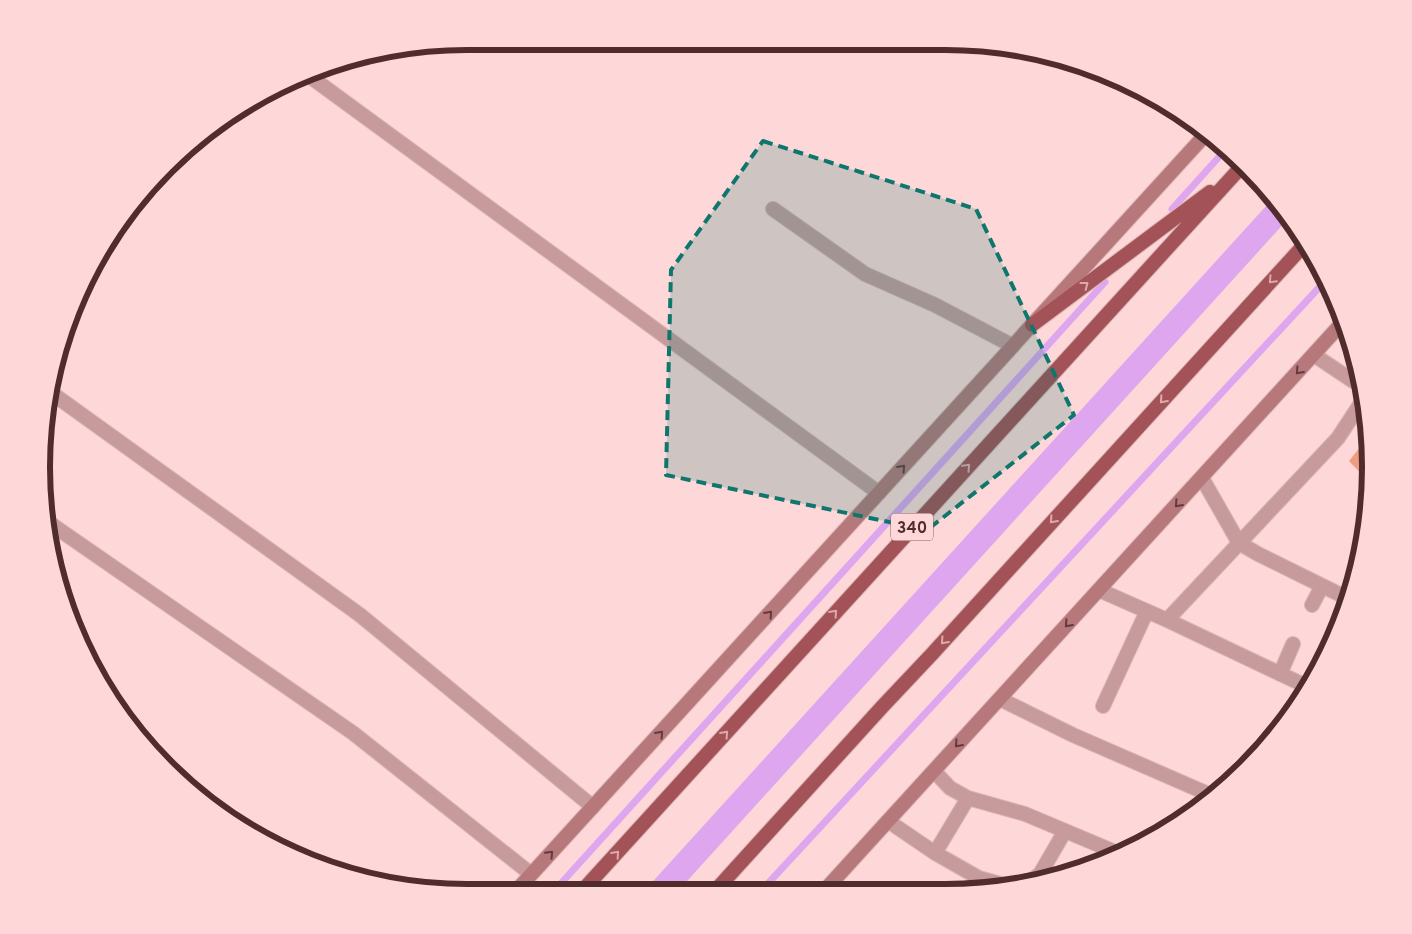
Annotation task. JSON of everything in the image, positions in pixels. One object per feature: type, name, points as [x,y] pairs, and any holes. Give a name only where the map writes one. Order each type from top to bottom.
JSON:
[{"type":"highway","points":[[1032,325],[1238,170]]},
{"type":"highway","name":"340","points":[[588,884],[1238,170]]},
{"type":"highway","points":[[721,884],[1301,250]]},
{"type":"main road","name":"340","points":[[522,884],[1202,138]]},
{"type":"main road","points":[[831,884],[1338,328]]},
{"type":"street","points":[[314,79],[879,493]]},
{"type":"street","points":[[773,209],[865,274],[935,305],[1013,346]]},
{"type":"street","points":[[1314,354],[1353,380]]},
{"type":"street","points":[[56,396],[360,615],[593,806]]},
{"type":"street","points":[[1167,620],[1338,438],[1357,409]]},
{"type":"street","points":[[1202,478],[1240,542],[1258,554],[1342,595]]},
{"type":"street","points":[[55,527],[353,733],[531,874]]},
{"type":"street","points":[[1312,605],[1322,586]]},
{"type":"street","points":[[1099,590],[1148,611],[1301,684]]},
{"type":"street","points":[[1103,706],[1148,611]]},
{"type":"street","points":[[1280,674],[1293,644]]},
{"type":"street","points":[[1000,699],[1072,735],[1205,793]]},
{"type":"street","points":[[934,771],[950,788],[968,798],[1025,814],[1110,850]]},
{"type":"street","points":[[935,853],[968,798]]},
{"type":"street","points":[[888,822],[935,853],[979,878],[990,881]]},
{"type":"street","points":[[1041,873],[1066,831]]},
{"type":"highlighted area","points":[[763,141],[976,209],[1074,415],[927,530],[666,475],[671,270]]},
{"type":"building","points":[[1361,446],[1362,474],[1349,461]]},
{"type":"waterway","points":[[1172,209],[1221,154]]},
{"type":"waterway","points":[[667,884],[1276,213]]},
{"type":"waterway","points":[[560,884],[1105,282]]},
{"type":"waterway","points":[[767,884],[1320,286]]}]
